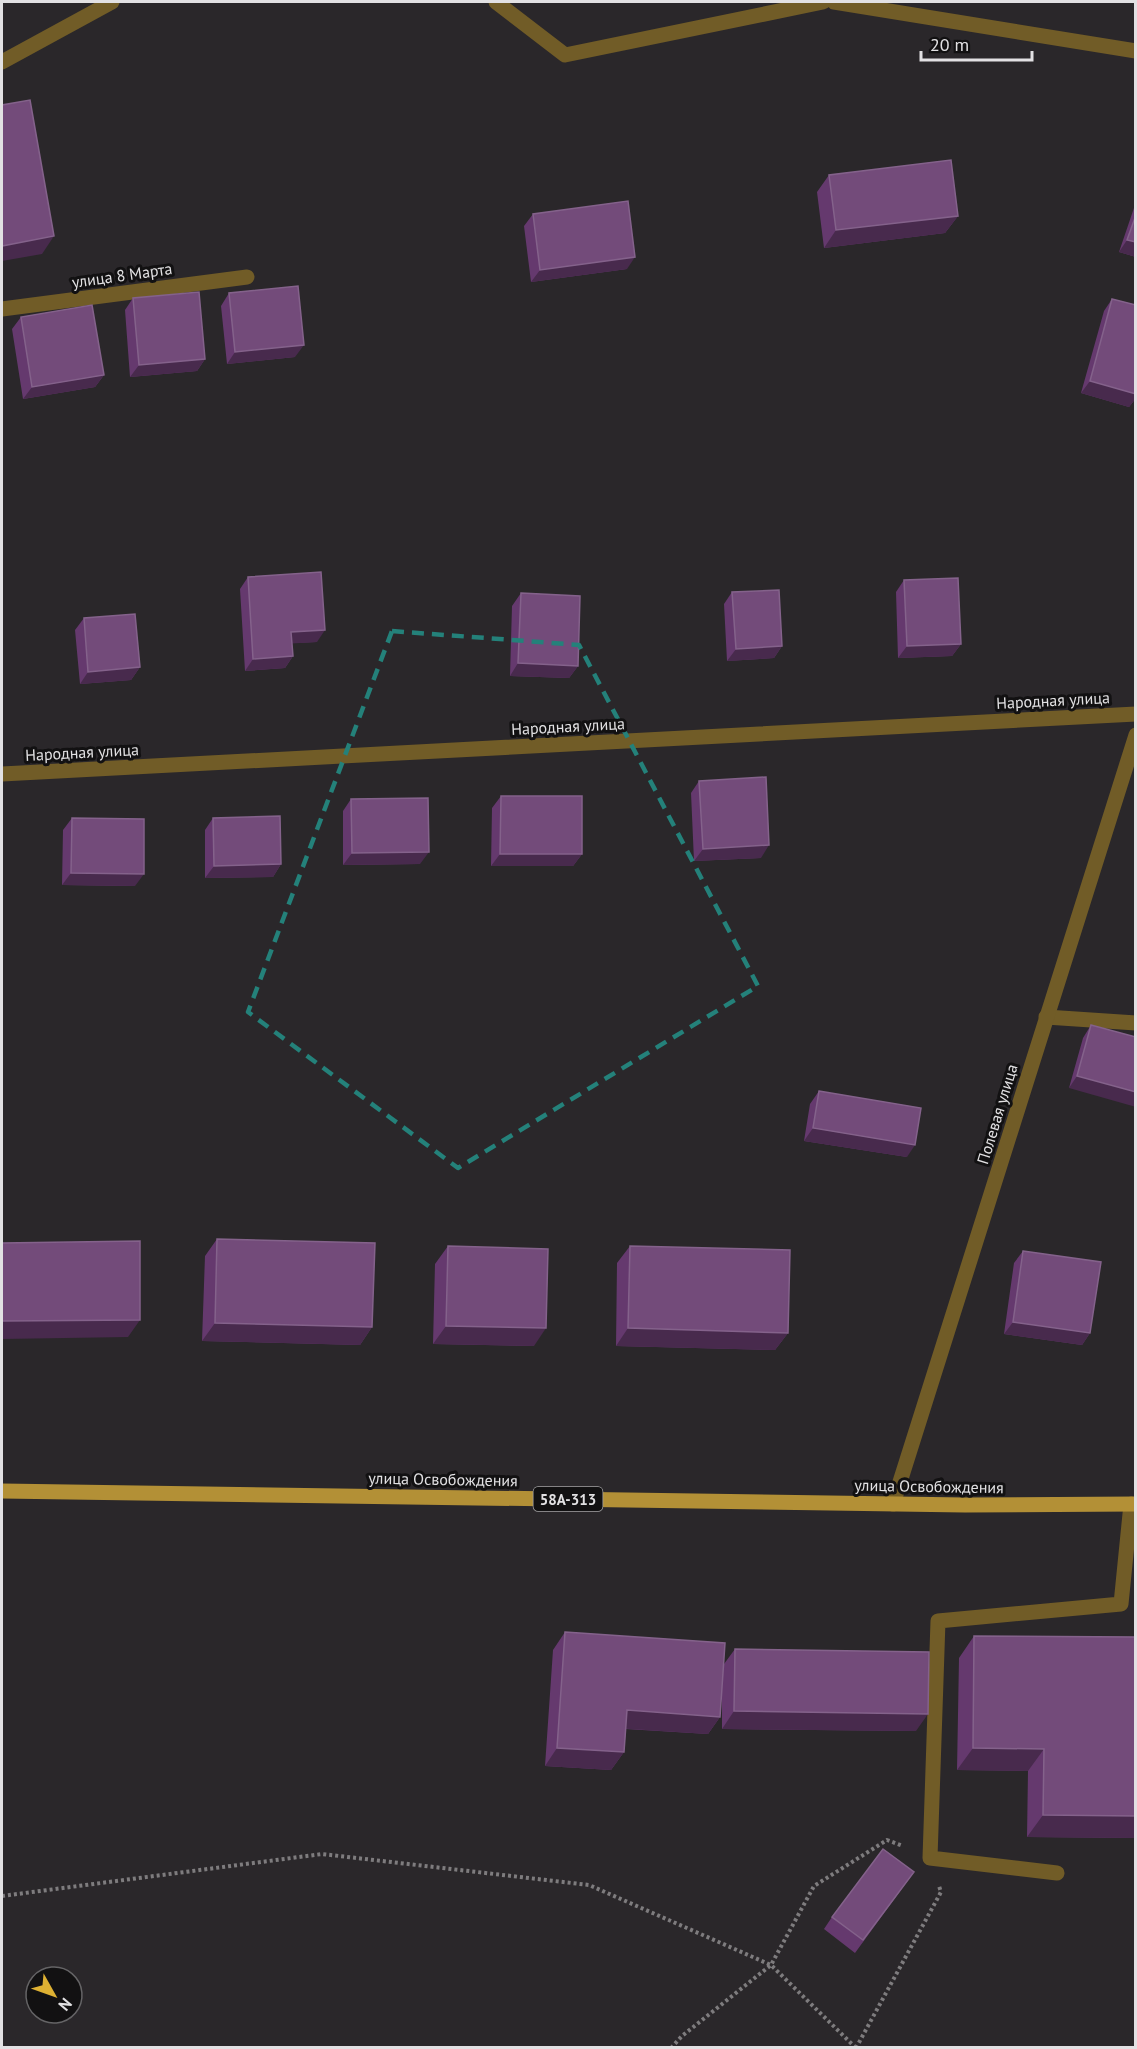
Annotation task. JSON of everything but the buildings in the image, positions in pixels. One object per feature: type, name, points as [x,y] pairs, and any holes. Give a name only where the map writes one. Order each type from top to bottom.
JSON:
[{"type":"main road","name":"улица Освобождения","points":[[2,1491],[1133,1504]]},
{"type":"street","points":[[2,62],[112,2]]},
{"type":"street","points":[[496,2],[565,55],[823,2]]},
{"type":"street","points":[[834,2],[1136,51]]},
{"type":"street","name":"улица 8 Марта","points":[[2,309],[247,277]]},
{"type":"street","name":"Народная улица","points":[[2,774],[1136,714]]},
{"type":"street","name":"Полевая улица","points":[[893,1503],[1136,735]]},
{"type":"street","points":[[1046,1017],[1136,1023]]},
{"type":"street","points":[[1057,1873],[930,1858],[938,1621],[1121,1604],[1133,1504]]},
{"type":"path","points":[[2,1896],[322,1854],[589,1885],[771,1965],[856,2048],[941,1892],[930,1858],[887,1840],[814,1886],[771,1965],[682,2036],[671,2048]]},
{"type":"highlighted area","points":[[392,631],[579,645],[758,986],[458,1168],[248,1012]]}]
